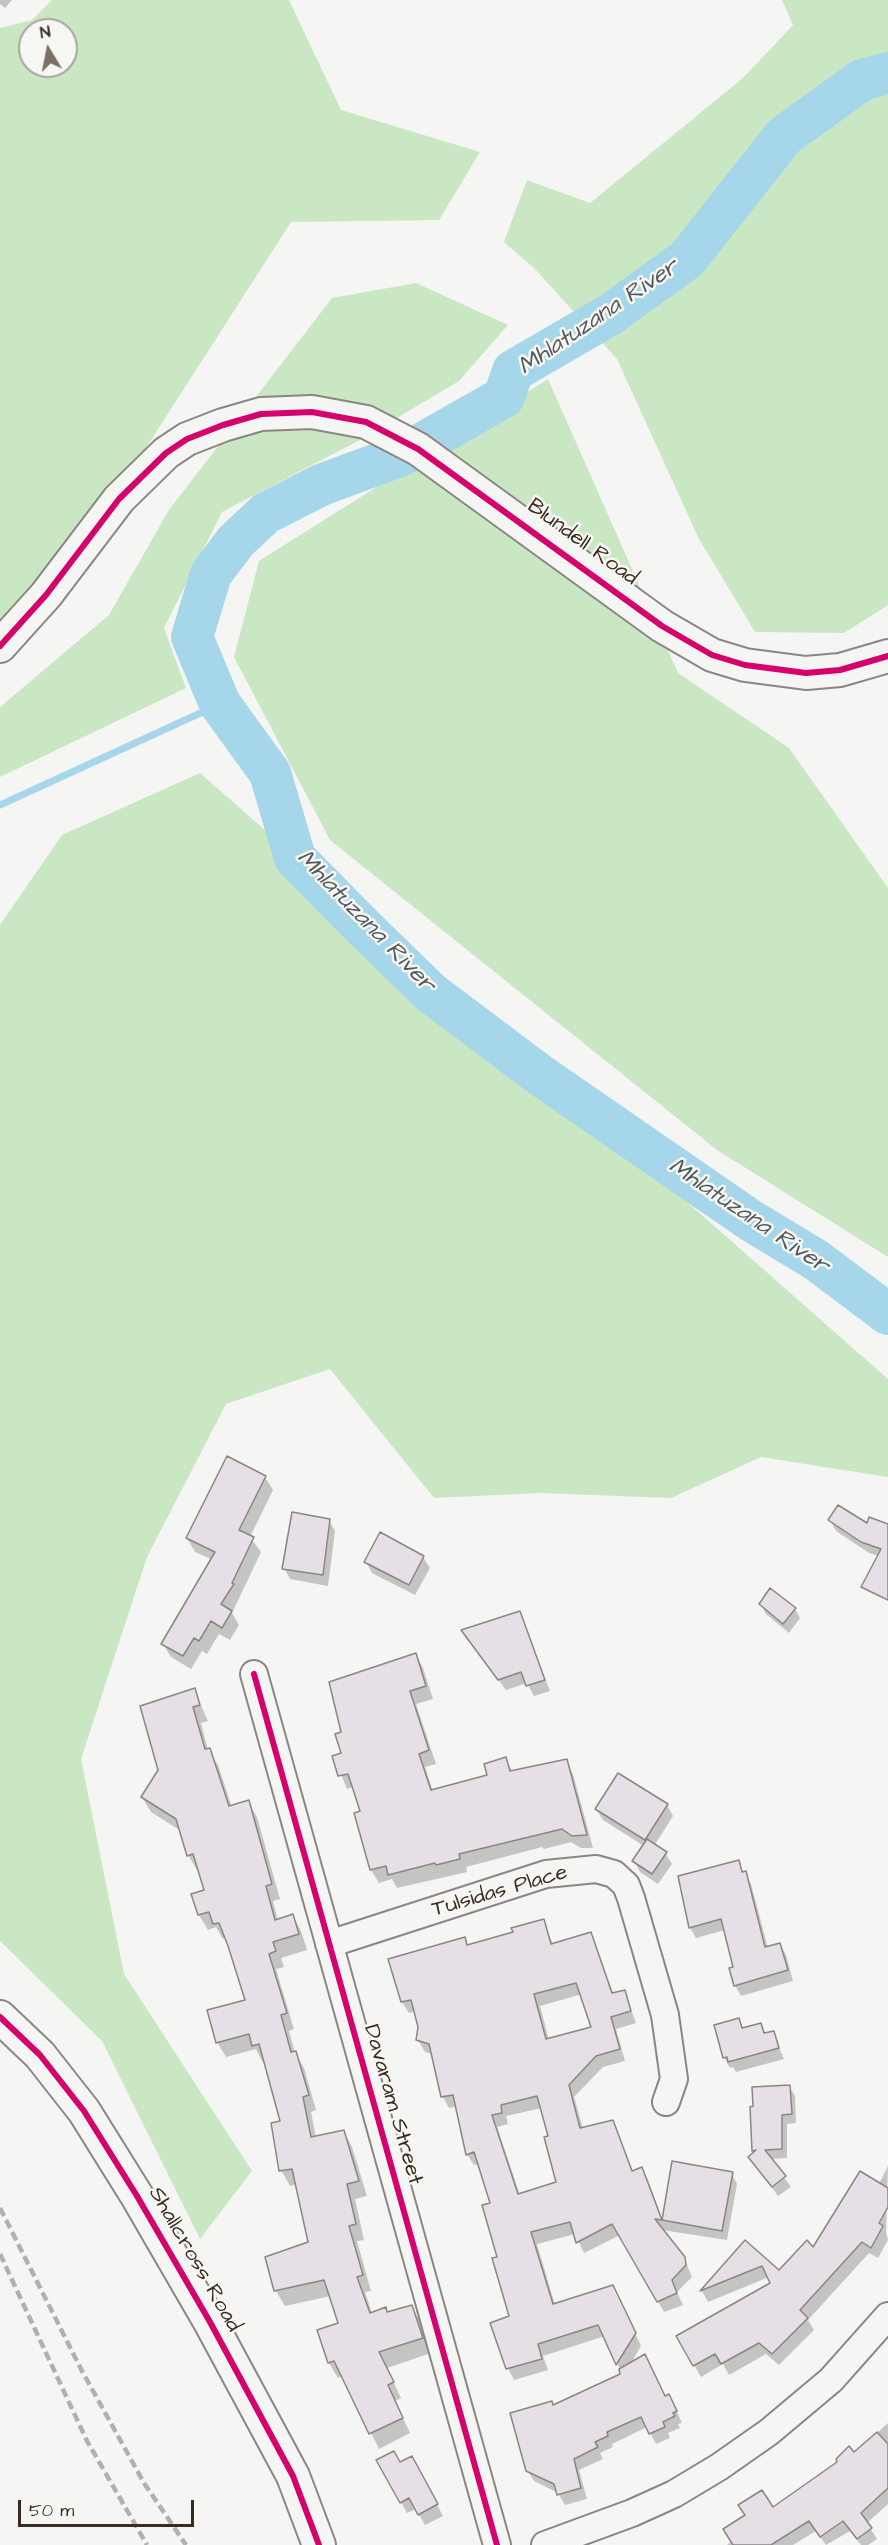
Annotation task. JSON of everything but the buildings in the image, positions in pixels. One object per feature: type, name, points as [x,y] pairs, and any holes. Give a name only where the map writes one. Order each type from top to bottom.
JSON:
[{"type":"street","name":"Blundell Road","points":[[0,646],[46,596],[119,499],[166,453],[187,439],[223,424],[261,414],[312,412],[366,422],[418,449],[688,642],[712,655],[745,665],[806,673],[840,670],[888,656]]},
{"type":"street","name":"Davaram Street","points":[[254,1674],[497,2545]]},
{"type":"street","name":"Tulsidas Place","points":[[329,1944],[546,1874],[596,1869],[614,1874],[626,1885],[631,1898],[665,2015],[674,2079],[666,2102]]},
{"type":"street","name":"Shallcross Road","points":[[0,2017],[40,2055],[84,2111],[137,2196],[210,2322],[293,2476],[319,2545]]},
{"type":"street","points":[[545,2545],[632,2514],[674,2494],[719,2467],[769,2432],[831,2380],[888,2316]]},
{"type":"green space","points":[[52,0],[289,0],[341,110],[480,152],[439,220],[291,222],[142,454],[0,632],[0,28],[18,24],[18,78],[78,78],[78,18],[34,18]]},
{"type":"green space","points":[[782,0],[888,0],[888,605],[844,633],[755,632],[699,539],[617,359],[534,268],[504,242],[527,180],[590,203],[743,78],[793,25]]},
{"type":"green space","points":[[416,283],[508,325],[459,381],[360,440],[222,512],[164,628],[186,688],[0,777],[0,707],[109,615],[169,510],[332,298]]},
{"type":"green space","points":[[548,379],[678,673],[789,748],[888,888],[888,1257],[717,1150],[330,840],[234,657],[259,561]]},
{"type":"green space","points":[[200,773],[888,1379],[888,1477],[761,1457],[671,1498],[539,1493],[434,1498],[330,1369],[226,1404],[147,1557],[81,1759],[124,1974],[252,2171],[200,2239],[102,2041],[0,1941],[0,925],[62,835]]},
{"type":"waterway","name":"Mhlatuzana River","points":[[888,73],[862,80],[784,136],[687,259],[611,314],[513,371],[504,397],[402,455],[321,485],[266,513],[236,541],[211,574],[192,637],[220,704],[270,773],[295,858],[362,926],[431,993],[540,1075],[750,1220],[816,1260],[888,1314]]},
{"type":"waterway","points":[[0,805],[220,704]]},
{"type":"railway","points":[[0,2208],[82,2371],[144,2483],[186,2545]]},
{"type":"railway","points":[[0,2254],[87,2441],[147,2545]]},
{"type":"cycle path","points":[[0,646],[46,595],[119,499],[166,453],[187,439],[261,414],[312,412],[366,422],[418,449],[662,626],[712,655],[745,665],[806,673],[840,670],[888,656]]},
{"type":"cycle path","points":[[254,1674],[497,2545]]},
{"type":"cycle path","points":[[0,2017],[40,2055],[84,2111],[137,2196],[210,2322],[293,2476],[319,2545]]}]
